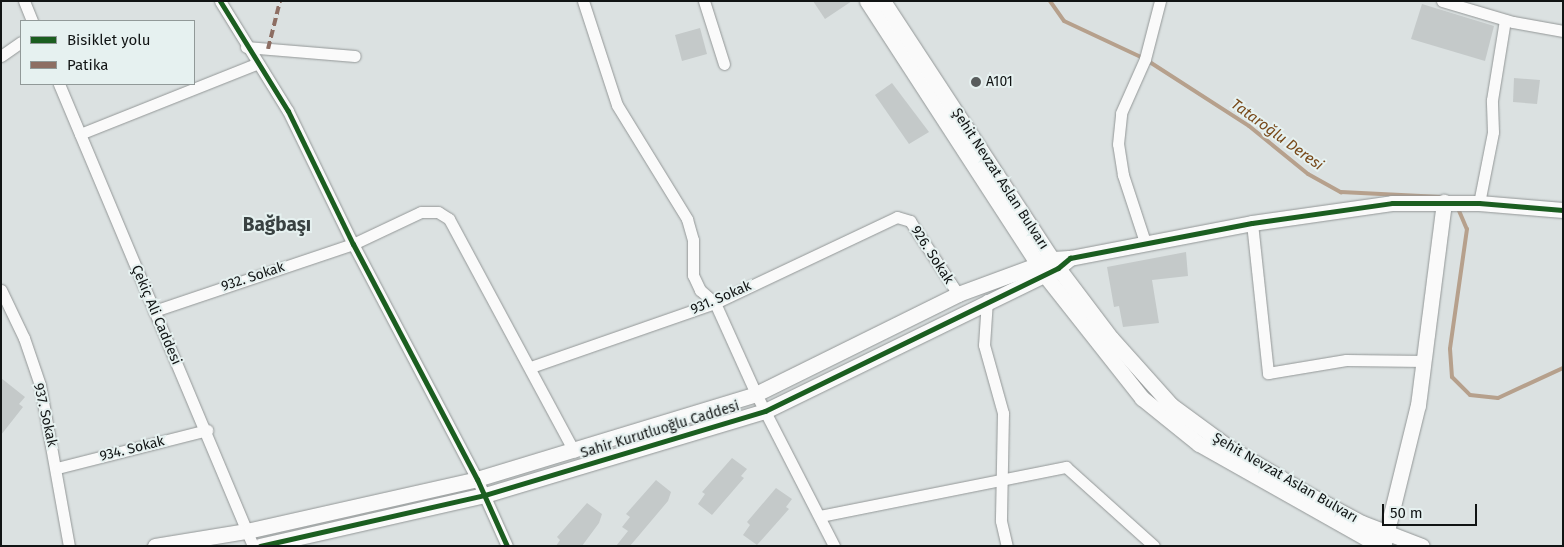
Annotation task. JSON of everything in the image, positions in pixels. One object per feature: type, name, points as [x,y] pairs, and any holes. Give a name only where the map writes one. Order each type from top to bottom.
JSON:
[{"type":"street","points":[[24,1],[32,20]]},
{"type":"street","points":[[220,1],[246,48],[288,111],[353,244],[478,479],[507,546]]},
{"type":"street","points":[[583,1],[617,105],[680,202],[693,240],[693,275],[700,290],[715,303],[756,394],[834,546]]},
{"type":"street","points":[[704,1],[724,64]]},
{"type":"street","name":"Şehit Nevzat Aslan Bulvarı","points":[[867,1],[1048,266],[1139,371],[1178,410],[1249,460],[1383,542],[1422,546]]},
{"type":"street","name":"Şehit Nevzat Aslan Bulvarı","points":[[883,1],[1048,266]]},
{"type":"street","points":[[1145,242],[1123,175],[1118,144],[1121,113],[1145,59],[1160,1]]},
{"type":"street","points":[[1442,1],[1505,20],[1563,31]]},
{"type":"street","points":[[1478,203],[1493,132],[1492,100],[1505,20]]},
{"type":"street","points":[[1,56],[20,43]]},
{"type":"street","points":[[246,48],[355,56]]},
{"type":"street","points":[[80,134],[256,64]]},
{"type":"street","name":"Çekiç Ali Caddesi","points":[[59,85],[154,311],[207,430],[253,546]]},
{"type":"street","points":[[1383,542],[1425,361],[1444,202]]},
{"type":"street","points":[[1048,266],[1070,258],[1145,242],[1252,223],[1392,203],[1478,203],[1563,210]]},
{"type":"street","name":"932. Sokak","points":[[154,311],[353,244],[421,212],[438,212],[449,219],[531,367]]},
{"type":"street","name":"931. Sokak","points":[[531,367],[715,303],[893,218],[906,217]]},
{"type":"street","name":"926. Sokak","points":[[906,217],[958,294]]},
{"type":"street","points":[[1252,223],[1268,373],[1346,360],[1425,361]]},
{"type":"street","name":"Sahir Kurutluoğlu Caddesi","points":[[155,546],[247,531],[478,479],[756,394],[958,294],[1048,266]]},
{"type":"street","name":"Sahir Kurutluoğlu Caddesi","points":[[260,546],[485,494],[765,410],[987,300],[1048,266]]},
{"type":"street","name":"937. Sokak","points":[[1,290],[24,338],[40,385],[57,468],[69,546]]},
{"type":"street","points":[[987,300],[984,346],[1003,413],[1001,521],[1007,546]]},
{"type":"street","points":[[531,367],[574,451]]},
{"type":"street","name":"934. Sokak","points":[[57,468],[207,430]]},
{"type":"street","points":[[820,516],[1066,467],[1154,546]]},
{"type":"building","points":[[813,1],[852,1],[825,19]]},
{"type":"building","points":[[1422,4],[1494,26],[1485,61],[1411,39]]},
{"type":"building","points":[[700,28],[707,54],[682,61],[675,35]]},
{"type":"building","points":[[1514,78],[1540,80],[1537,104],[1513,102]]},
{"type":"building","points":[[892,83],[929,132],[909,144],[875,95]]},
{"type":"building","points":[[1186,252],[1188,276],[1152,280],[1159,323],[1123,327],[1119,306],[1114,307],[1107,267]]},
{"type":"building","points":[[1,378],[25,397],[19,404],[23,407],[1,435]]},
{"type":"building","points":[[732,458],[747,469],[741,476],[744,478],[712,515],[698,504],[705,494],[702,492]]},
{"type":"building","points":[[656,480],[671,492],[668,501],[630,546],[616,546],[628,531],[622,527],[630,517],[626,514]]},
{"type":"building","points":[[776,488],[792,499],[786,507],[789,509],[757,545],[743,535],[750,525],[747,522]]},
{"type":"building","points":[[587,503],[602,514],[599,523],[582,546],[556,546],[560,540],[557,537]]},
{"type":"waterway","name":"Tataroğlu Deresi","points":[[1050,1],[1064,21],[1145,59],[1249,126],[1308,174],[1341,192],[1441,197]]},
{"type":"waterway","name":"Tataroğlu Deresi","points":[[1457,206],[1467,229],[1450,349],[1452,377],[1470,395],[1498,398],[1563,368]]},
{"type":"marked path","points":[[268,49],[280,1]]},
{"type":"cycle path","points":[[220,1],[288,111],[353,244],[477,479],[507,546]]},
{"type":"cycle path","points":[[260,546],[485,495],[765,411],[1058,268],[1070,258],[1252,223],[1392,203],[1479,203],[1563,210]]},
{"type":"place","name":"A101","points":[[976,82]]},
{"type":"district","name":"Bağbaşı","points":[[277,225]]}]
